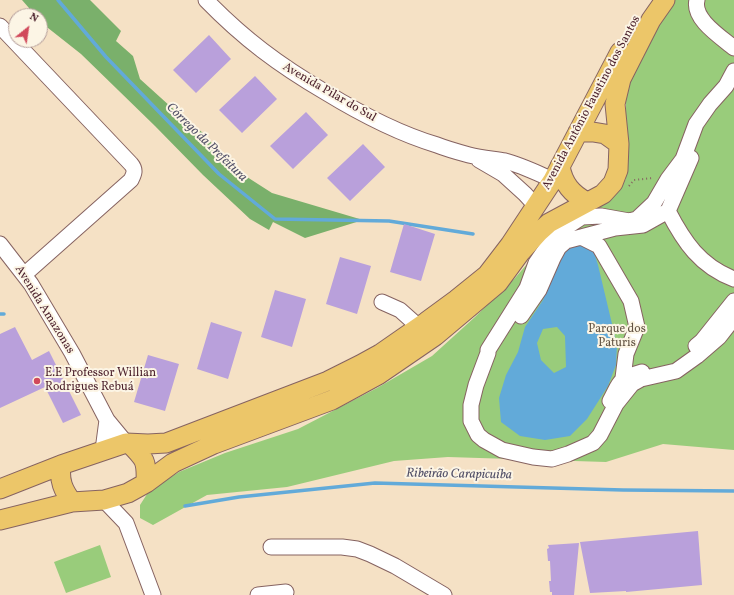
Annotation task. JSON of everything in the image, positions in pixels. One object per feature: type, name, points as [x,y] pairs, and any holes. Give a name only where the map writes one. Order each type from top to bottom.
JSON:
[{"type":"main road","name":"Avenida Antônio Faustino dos Santos","points":[[0,489],[61,465],[128,443],[166,443],[328,381],[380,354],[456,300],[487,274],[510,245],[536,206],[556,173],[640,14],[649,0]]},
{"type":"main road","name":"Avenida Antônio Faustino dos Santos","points":[[0,520],[72,502],[104,500],[128,493],[146,483],[173,463],[214,444],[332,400],[378,375],[435,336],[498,282],[525,248],[549,223],[603,194],[613,183],[618,170],[619,144],[615,104],[621,79],[651,20],[665,0]]},
{"type":"main road","points":[[578,132],[605,134],[619,144]]},
{"type":"main road","points":[[556,173],[564,180],[569,189],[577,197],[587,202]]},
{"type":"main road","points":[[128,443],[145,461],[146,483]]},
{"type":"main road","points":[[61,465],[61,485],[72,502]]},
{"type":"street","name":"Avenida Pilar do Sul","points":[[206,0],[252,44],[279,64],[355,111],[394,130],[436,145],[469,155],[506,162],[538,173],[556,173]]},
{"type":"street","points":[[697,0],[696,10],[702,20],[734,48]]},
{"type":"street","points":[[702,0],[702,10],[734,41]]},
{"type":"street","points":[[0,26],[132,164],[135,173],[131,180],[25,274]]},
{"type":"street","points":[[734,72],[726,86],[710,104],[696,124],[683,159],[668,179],[654,203],[646,212],[637,219],[629,221],[601,216],[582,217],[556,234],[536,263],[527,288],[488,350],[471,405],[471,421],[478,435],[502,450],[533,457],[552,459],[568,454],[587,446],[600,435],[616,404],[632,384],[641,379],[676,371],[697,356],[719,337],[734,318]]},
{"type":"street","points":[[734,84],[706,123],[668,211],[643,225],[615,228],[581,237],[566,241],[560,247],[553,258],[539,290],[494,352],[484,386],[479,418],[483,428],[488,434],[506,445],[521,448],[564,449],[579,443],[594,432],[621,380],[646,371],[662,368],[676,362],[702,341],[734,301]]},
{"type":"street","name":"Avenida Pilar do Sul","points":[[469,155],[503,174],[536,206]]},
{"type":"street","points":[[668,211],[680,234],[700,260],[722,274],[734,279]]},
{"type":"street","points":[[581,237],[599,246],[631,300],[637,327],[626,354],[624,378]]},
{"type":"street","name":"Avenida Amazonas","points":[[0,244],[25,274],[72,353],[107,420],[128,443]]},
{"type":"street","points":[[382,302],[400,310],[419,327]]},
{"type":"street","points":[[103,450],[107,420]]},
{"type":"street","points":[[126,523],[128,493]]},
{"type":"street","points":[[104,500],[126,523],[153,595]]},
{"type":"street","points":[[272,547],[342,547],[357,549],[395,566],[444,595]]},
{"type":"street","points":[[258,595],[286,592]]},
{"type":"green space","points":[[22,0],[90,0],[121,31],[116,41],[133,56],[140,79],[203,133],[233,168],[272,193],[363,220],[305,238],[273,222],[269,230],[250,219],[203,175],[81,54],[48,28],[48,8],[29,8]]},
{"type":"green space","name":"Parque dos Paturis","points":[[668,0],[734,0],[734,450],[663,444],[606,462],[448,457],[394,461],[287,487],[207,495],[153,525],[140,518],[140,505],[149,491],[179,472],[225,453],[298,429],[377,388],[432,356],[515,278],[546,242],[626,179],[626,72]]},
{"type":"green space","points":[[100,545],[111,577],[66,593],[54,562]]},
{"type":"water","points":[[579,241],[593,249],[617,345],[616,365],[608,386],[587,419],[570,436],[545,440],[520,436],[501,422],[499,398],[506,375],[518,352],[525,327],[543,300],[552,272],[565,249]],"holes":[[[557,327],[565,336],[566,367],[554,373],[541,360],[537,343],[543,329]]]},
{"type":"building","points":[[209,35],[231,59],[196,93],[173,70]]},
{"type":"building","points":[[255,76],[277,99],[242,133],[219,110]]},
{"type":"building","points":[[306,112],[328,135],[293,169],[270,146]]},
{"type":"building","points":[[363,144],[385,167],[350,201],[327,178]]},
{"type":"building","points":[[404,224],[435,234],[421,281],[390,272]]},
{"type":"building","points":[[340,257],[371,266],[357,314],[326,304]]},
{"type":"building","points":[[275,290],[306,299],[292,347],[261,337]]},
{"type":"building","points":[[211,322],[242,332],[228,379],[197,369]]},
{"type":"building","points":[[15,327],[32,360],[49,351],[81,415],[63,423],[45,387],[0,408],[0,334]]},
{"type":"building","points":[[148,355],[179,364],[165,411],[134,402]]},
{"type":"building","points":[[698,531],[702,585],[626,592],[590,593],[580,542]]},
{"type":"building","points":[[579,543],[574,595],[552,595],[552,592],[550,592],[549,581],[551,581],[550,561],[548,561],[547,549],[549,548],[548,545]]},
{"type":"waterway","name":"Córrego da Prefeitura","points":[[58,0],[106,57],[219,174],[275,219],[389,221],[473,234]]},
{"type":"waterway","name":"Ribeirão Carapicuíba","points":[[185,506],[239,497],[375,483],[623,490],[734,491]]},
{"type":"place","name":"E.E Professor Willian Rodrigues Rebuá","points":[[37,381]]}]
